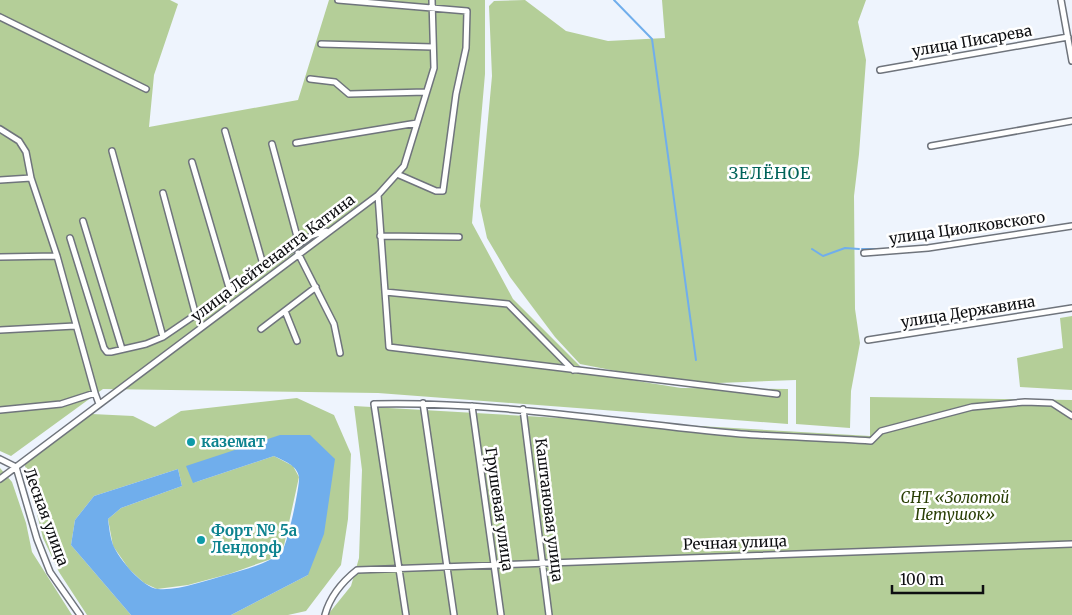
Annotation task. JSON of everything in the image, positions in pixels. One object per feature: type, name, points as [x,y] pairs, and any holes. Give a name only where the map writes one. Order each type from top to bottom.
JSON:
[{"type":"street","points":[[338,0],[467,11],[466,48],[456,94],[442,191],[436,191],[397,174]]},
{"type":"street","name":"улица Лейтенанта Катина","points":[[0,480],[298,253],[378,195],[397,174],[404,166],[434,68],[432,0]]},
{"type":"street","points":[[1061,0],[1072,61]]},
{"type":"street","points":[[0,16],[146,89]]},
{"type":"street","name":"улица Писарева","points":[[880,70],[1068,37]]},
{"type":"street","points":[[321,44],[433,47]]},
{"type":"street","points":[[310,79],[335,82],[349,94],[426,92]]},
{"type":"street","points":[[931,146],[1072,121]]},
{"type":"street","points":[[296,143],[417,122]]},
{"type":"street","points":[[0,129],[19,141],[26,152],[31,178],[57,256],[75,326],[99,404]]},
{"type":"street","points":[[225,131],[264,268]]},
{"type":"street","points":[[272,144],[299,244]]},
{"type":"street","points":[[112,150],[163,337]]},
{"type":"street","points":[[192,162],[230,291]]},
{"type":"street","points":[[0,180],[31,178]]},
{"type":"street","points":[[163,193],[196,316]]},
{"type":"street","points":[[378,195],[389,347],[573,371],[777,394]]},
{"type":"street","points":[[83,221],[122,349]]},
{"type":"street","name":"улица Циолковского","points":[[864,253],[928,248],[1072,226]]},
{"type":"street","points":[[70,238],[104,348],[107,352],[146,344],[163,337],[311,236],[332,230]]},
{"type":"street","points":[[380,236],[459,237]]},
{"type":"street","points":[[298,253],[334,324],[340,353]]},
{"type":"street","points":[[0,257],[57,256]]},
{"type":"street","points":[[262,329],[316,287]]},
{"type":"street","points":[[384,292],[508,304],[573,371]]},
{"type":"street","name":"улица Державина","points":[[868,340],[1072,308]]},
{"type":"street","points":[[285,311],[297,341]]},
{"type":"street","points":[[0,330],[75,326]]},
{"type":"street","points":[[0,410],[61,404],[95,393]]},
{"type":"street","points":[[406,615],[374,404],[423,403],[523,409],[741,434],[871,441],[881,431],[972,406],[1026,402],[1052,404],[1072,416]]},
{"type":"street","points":[[423,403],[454,615]]},
{"type":"street","name":"Грушевая улица","points":[[472,406],[501,615]]},
{"type":"street","name":"Каштановая улица","points":[[523,409],[550,615]]},
{"type":"street","name":"Лесная улица","points":[[0,459],[16,467],[37,539],[50,572],[80,615]]},
{"type":"street","name":"Речная улица","points":[[325,615],[328,601],[346,579],[357,570],[1072,544]]},
{"type":"green space","points":[[0,0],[170,0],[178,4],[154,75],[149,127],[298,100],[329,0],[485,0],[485,74],[472,223],[513,299],[587,373],[681,388],[788,389],[788,424],[378,393],[103,389],[11,456],[0,451]]},
{"type":"green space","points":[[525,0],[566,31],[608,41],[665,38],[662,0],[866,0],[858,22],[866,60],[854,196],[855,309],[860,343],[851,391],[850,428],[796,424],[796,380],[718,383],[686,382],[642,376],[580,364],[555,337],[510,277],[487,238],[480,206],[492,76],[489,6],[494,1]]},
{"type":"green space","points":[[1072,316],[1072,390],[1020,387],[1017,358],[1063,348],[1060,318]]},
{"type":"green space","name":"СНТ «Золотой Петушок»","points":[[870,397],[1072,400],[1072,615],[321,615],[330,612],[351,586],[359,558],[362,470],[354,406],[870,436]]},
{"type":"green space","points":[[297,398],[334,415],[351,454],[348,519],[341,565],[306,611],[288,615],[231,615],[308,575],[310,435],[193,483],[274,456],[293,466],[299,477],[283,550],[274,558],[229,574],[188,585],[157,589],[144,583],[129,569],[113,546],[108,519],[121,508],[182,486],[178,469],[94,496],[75,520],[71,545],[131,615],[87,615],[59,572],[43,538],[24,462],[92,414],[133,416],[155,427],[181,411]]},
{"type":"green space","points":[[0,468],[12,482],[26,523],[32,552],[72,615],[0,615]]},
{"type":"water","points":[[280,435],[310,435],[335,459],[324,534],[308,575],[231,615],[131,615],[71,545],[75,520],[94,496],[178,469],[182,486],[121,508],[108,519],[113,545],[120,558],[132,572],[145,584],[158,589],[166,589],[183,587],[248,569],[270,560],[282,551],[287,539],[299,483],[296,469],[274,456],[193,483],[186,466]]},
{"type":"waterway","points":[[614,0],[652,39],[696,360]]},
{"type":"waterway","points":[[812,249],[823,256],[845,248],[859,249]]},
{"type":"waterway","points":[[862,249],[875,249]]},
{"type":"place","name":"каземат","points":[[191,442]]},
{"type":"place","name":"Форт № 5а Лендорф","points":[[201,540]]},
{"type":"district","name":"ЗЕЛЁНОЕ","points":[[770,173]]}]
